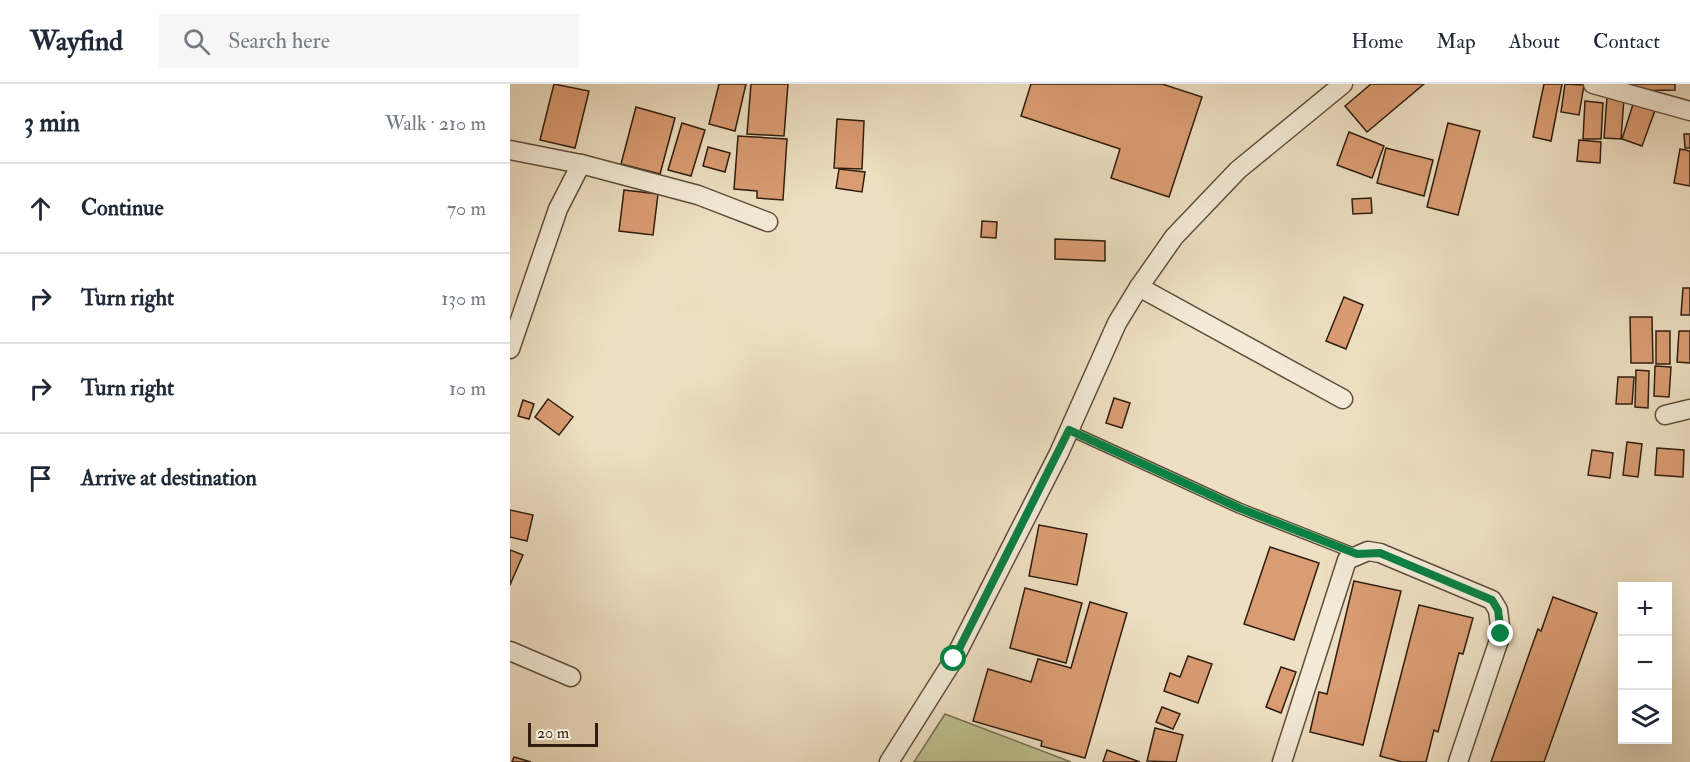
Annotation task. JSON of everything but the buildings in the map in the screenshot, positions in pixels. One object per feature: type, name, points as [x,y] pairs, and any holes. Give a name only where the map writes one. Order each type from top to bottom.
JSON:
[{"type":"street","points":[[889,762],[954,659],[1069,430],[1117,323],[1139,287],[1174,237],[1238,170],[1343,84]]},
{"type":"street","points":[[1593,84],[1690,111]]},
{"type":"street","points":[[510,150],[581,164],[698,195],[768,222]]},
{"type":"street","points":[[510,349],[558,208],[581,164]]},
{"type":"street","points":[[1139,287],[1343,399]]},
{"type":"street","points":[[1665,415],[1690,408]]},
{"type":"street","points":[[1281,762],[1347,560],[1357,554],[1380,553],[1492,600],[1498,610],[1501,634],[1458,762]]},
{"type":"street","points":[[510,651],[571,677]]},
{"type":"lane","points":[[1069,430],[1239,508],[1357,554]]},
{"type":"green space","points":[[945,714],[1071,762],[914,762]]},
{"type":"route","points":[[954,659],[1069,430],[1239,508],[1357,554],[1380,553],[1492,600],[1498,610],[1501,634]]}]
